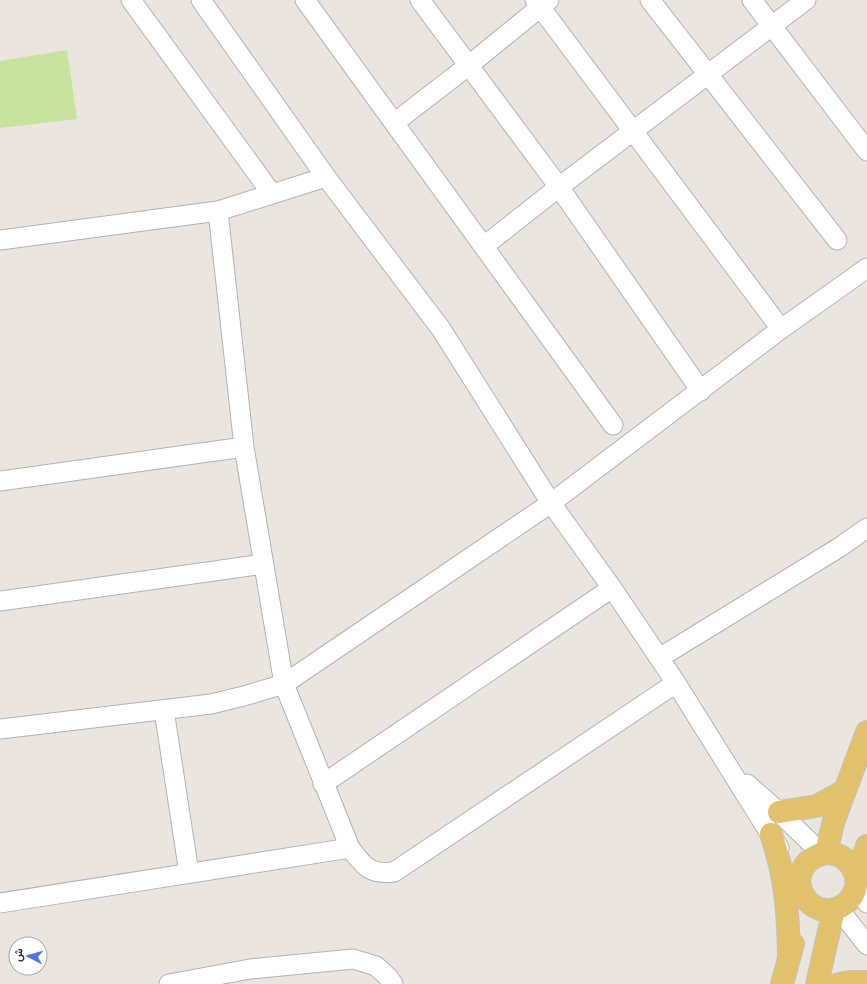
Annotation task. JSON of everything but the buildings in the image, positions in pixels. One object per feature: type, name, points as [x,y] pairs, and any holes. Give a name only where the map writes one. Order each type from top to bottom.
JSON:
[{"type":"main road","points":[[824,853],[844,791],[867,732]]},
{"type":"main road","points":[[779,812],[817,806],[844,791]]},
{"type":"main road","points":[[771,834],[782,874],[788,921],[789,957]]},
{"type":"main road","points":[[860,888],[852,867],[846,859],[837,854],[824,853],[807,863],[802,870],[800,879],[801,891],[808,901],[823,909],[836,909],[852,897],[860,888],[867,846]]},
{"type":"main road","points":[[782,984],[789,957],[808,901]]},
{"type":"main road","points":[[817,984],[836,909]]},
{"type":"main road","points":[[839,984],[849,982],[867,982]]},
{"type":"street","points":[[131,0],[272,194]]},
{"type":"street","points":[[201,0],[326,177],[441,329],[551,503],[612,588],[676,683],[800,879]]},
{"type":"street","points":[[305,0],[613,425]]},
{"type":"street","points":[[420,0],[559,187],[701,391]]},
{"type":"street","points":[[650,0],[837,240]]},
{"type":"street","points":[[752,0],[867,151]]},
{"type":"street","points":[[484,246],[633,130],[806,0]]},
{"type":"street","points":[[394,123],[468,66],[541,2],[633,130],[781,329]]},
{"type":"street","points":[[0,240],[218,211],[326,177]]},
{"type":"street","points":[[218,211],[244,447],[284,684],[350,848],[370,871],[381,874],[394,872],[676,683]]},
{"type":"street","points":[[0,730],[211,704],[284,684],[551,503],[781,329],[867,268]]},
{"type":"street","points":[[0,481],[244,447]]},
{"type":"street","points":[[659,658],[840,547],[867,528]]},
{"type":"street","points":[[0,601],[264,564]]},
{"type":"street","points":[[324,784],[612,588]]},
{"type":"street","points":[[164,710],[190,873]]},
{"type":"street","points":[[730,767],[824,853]]},
{"type":"street","points":[[0,903],[350,848]]},
{"type":"street","points":[[836,909],[867,945]]},
{"type":"street","points":[[169,984],[250,969],[353,959],[376,966],[389,978],[393,984]]},
{"type":"green space","points":[[67,50],[77,119],[0,128],[0,61]]}]
